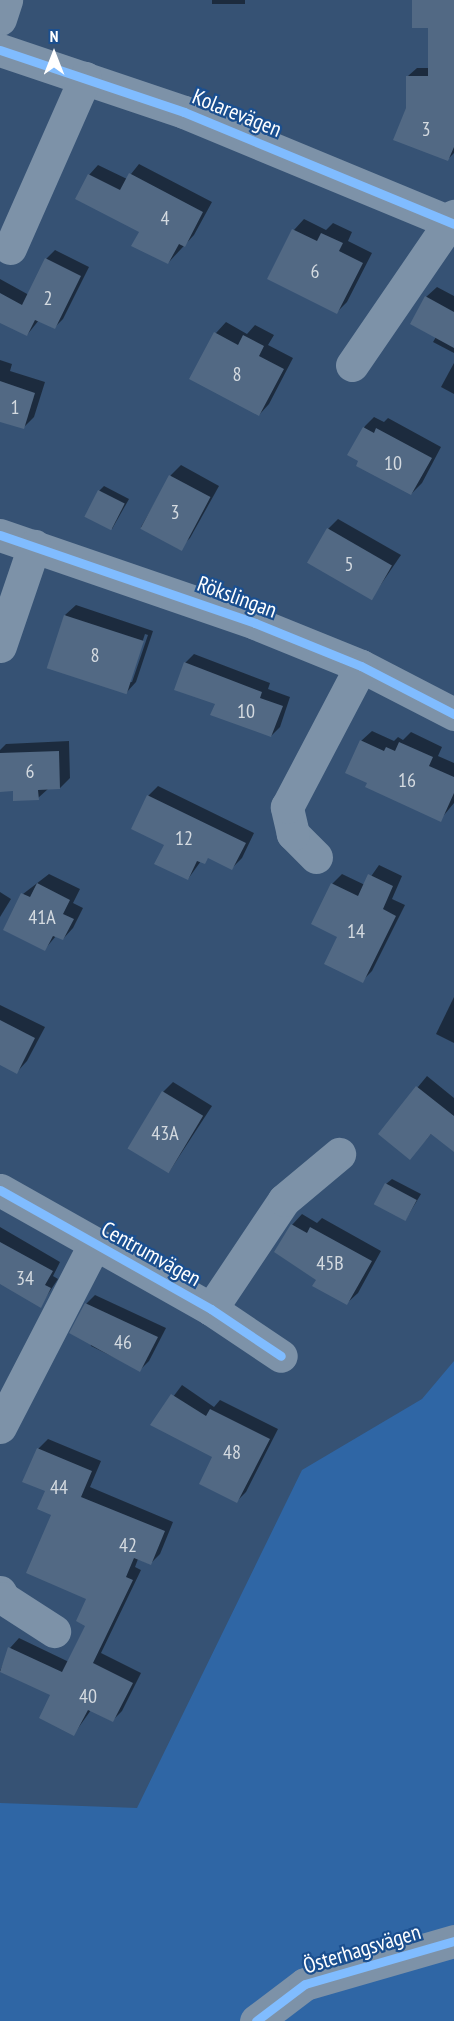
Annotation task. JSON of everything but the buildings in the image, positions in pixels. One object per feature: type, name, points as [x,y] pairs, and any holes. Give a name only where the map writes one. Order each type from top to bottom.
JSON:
[{"type":"street","points":[[0,19],[6,0]]},
{"type":"street","name":"Kolarevägen","points":[[0,50],[184,112],[452,220],[352,365]]},
{"type":"street","points":[[10,248],[85,78]]},
{"type":"street","name":"Rökslingan","points":[[0,535],[255,623],[361,666],[454,714]]},
{"type":"street","points":[[0,646],[34,546]]},
{"type":"street","points":[[316,857],[293,834],[287,807],[361,666]]},
{"type":"street","name":"Centrumvägen","points":[[211,1309],[284,1200],[339,1154]]},
{"type":"street","name":"Centrumvägen","points":[[0,1190],[211,1309],[281,1356]]},
{"type":"street","name":"Centrumvägen","points":[[0,1428],[94,1245]]},
{"type":"street","points":[[0,1592],[3,1598],[54,1632]]},
{"type":"street","name":"Österhagsvägen","points":[[256,2021],[305,1984],[454,1941]]},
{"type":"shaded area","points":[[454,1361],[454,2021],[0,2021],[0,1803],[137,1808],[302,1470],[422,1399]]},
{"type":"cycle path","points":[[0,50],[184,112],[454,224]]},
{"type":"cycle path","points":[[0,535],[255,623],[361,666],[454,714]]},
{"type":"cycle path","points":[[0,1190],[211,1309],[281,1356]]},
{"type":"cycle path","points":[[256,2021],[305,1984],[454,1941]]}]
